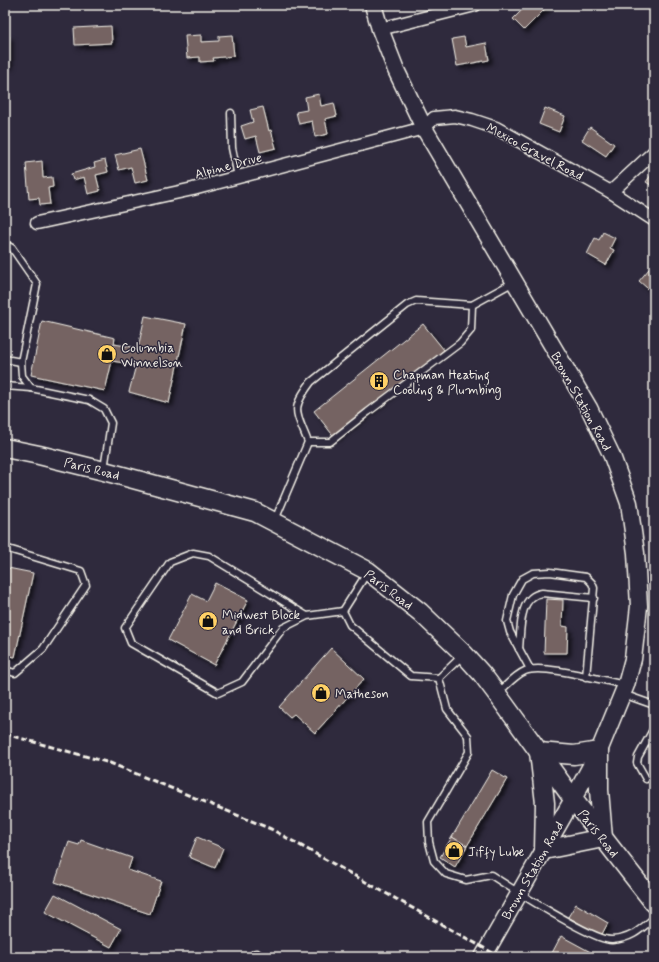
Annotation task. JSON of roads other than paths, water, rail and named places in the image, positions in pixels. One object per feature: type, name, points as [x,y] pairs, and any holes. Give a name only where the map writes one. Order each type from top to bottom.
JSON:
[{"type":"main road","name":"Paris Road","points":[[5,448],[104,470],[255,512],[368,571],[420,612],[464,654],[497,694],[573,799],[654,903]]},
{"type":"main road","points":[[599,751],[599,790],[603,838],[544,850],[545,803],[539,752],[574,756],[599,751]]},
{"type":"street","points":[[374,5],[380,29],[396,70],[424,128]]},
{"type":"street","points":[[380,29],[475,5]]},
{"type":"street","name":"Mexico Gravel Road","points":[[424,128],[434,118],[455,116],[496,128],[611,192],[654,220]]},
{"type":"street","name":"Alpine Drive","points":[[37,223],[193,189],[424,128]]},
{"type":"street","name":"Brown Station Road","points":[[424,128],[589,408],[612,456],[629,503],[636,553],[639,606],[633,659],[624,689],[599,751],[483,957]]},
{"type":"street","points":[[611,192],[654,152]]},
{"type":"lane","points":[[231,113],[232,148],[238,177]]},
{"type":"lane","points":[[5,244],[12,248],[37,284],[21,362],[22,376],[31,388]]},
{"type":"lane","points":[[274,522],[308,442],[297,415],[297,407],[300,396],[312,382],[407,305],[416,301],[472,305],[514,282]]},
{"type":"lane","points":[[308,442],[330,442],[460,343],[471,330],[472,305]]},
{"type":"lane","points":[[5,359],[21,362]]},
{"type":"lane","points":[[5,386],[31,388],[89,400],[104,409],[112,423],[104,470]]},
{"type":"lane","points":[[5,548],[81,571],[86,586],[43,648],[15,673],[5,670]]},
{"type":"lane","points":[[306,616],[209,556],[193,553],[170,562],[125,628],[131,643],[218,693],[242,682],[283,628],[306,616],[343,611]]},
{"type":"lane","points":[[343,611],[368,571]]},
{"type":"lane","points":[[530,669],[508,626],[507,615],[516,588],[522,579],[528,575],[539,572],[586,577],[592,583],[594,588],[594,598],[586,677]]},
{"type":"lane","points":[[519,649],[525,608],[528,601],[534,596],[542,593],[594,598]]},
{"type":"lane","points":[[343,611],[350,625],[411,676],[439,678],[464,654]]},
{"type":"lane","points":[[497,694],[524,672],[530,669],[551,669],[586,677],[624,689],[654,705]]},
{"type":"lane","points":[[439,678],[447,709],[468,736],[469,752],[428,822],[429,842],[434,861],[446,874],[466,880],[491,875],[519,893],[590,933],[610,940],[633,935],[654,918]]},
{"type":"lane","points":[[646,779],[637,762],[638,757],[654,728]]},
{"type":"railway","points":[[5,734],[110,763],[271,829],[500,957]]},
{"type":"place","name":"Columbia Winnelson","points":[[107,354]]},
{"type":"place","name":"Chapman Heating Cooling & Plumbing","points":[[379,381]]},
{"type":"place","name":"Midwest Block and Brick","points":[[208,621]]},
{"type":"place","name":"Matheson","points":[[321,693]]},
{"type":"place","name":"Jiffy Lube","points":[[454,851]]}]
